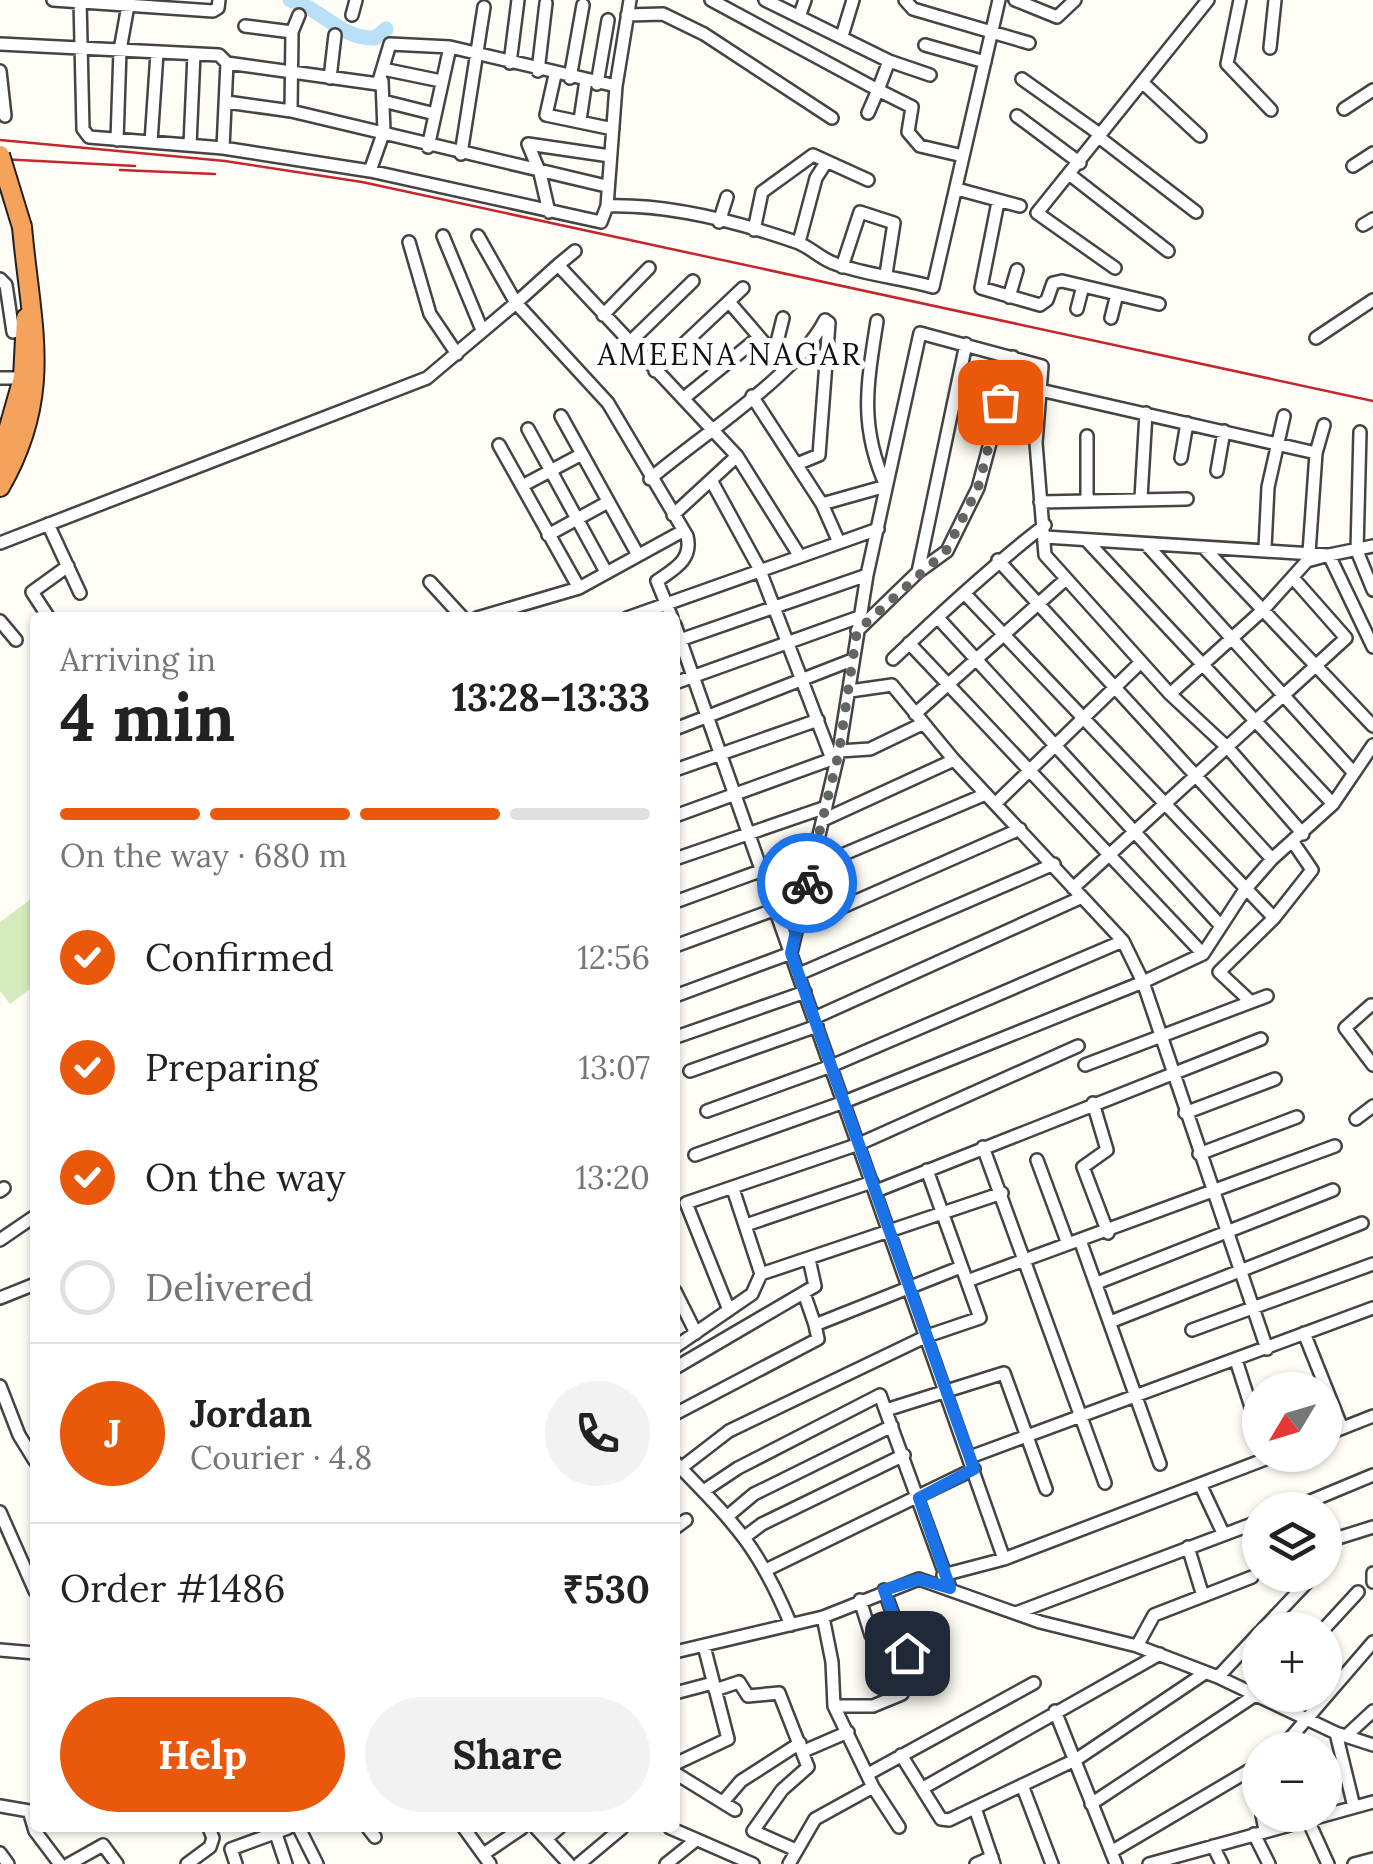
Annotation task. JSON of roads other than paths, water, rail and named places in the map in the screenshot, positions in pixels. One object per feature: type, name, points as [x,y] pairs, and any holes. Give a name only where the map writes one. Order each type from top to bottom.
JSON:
[{"type":"highway","points":[[0,155],[22,227],[38,372],[8,448]]},
{"type":"highway","points":[[0,487],[23,378],[12,332],[28,298]]},
{"type":"street","points":[[53,0],[129,2],[213,11],[219,0]]},
{"type":"street","points":[[80,0],[83,130],[89,137],[223,148],[370,172],[601,222],[608,206],[606,186],[616,86],[630,0]]},
{"type":"street","points":[[352,15],[356,0]]},
{"type":"street","points":[[510,64],[518,0]]},
{"type":"street","points":[[710,0],[912,107],[908,132],[920,146],[963,156]]},
{"type":"street","points":[[765,0],[888,61],[930,74]]},
{"type":"street","points":[[799,18],[805,0]]},
{"type":"street","points":[[842,36],[853,0]]},
{"type":"street","points":[[906,0],[913,9],[992,29],[1029,43]]},
{"type":"street","points":[[608,206],[665,209],[754,230],[798,242],[817,257],[842,266],[933,287],[999,0]]},
{"type":"street","points":[[1015,0],[1057,17],[1075,0]]},
{"type":"street","points":[[1115,268],[1037,213],[1208,0]]},
{"type":"street","points":[[1240,0],[1227,64],[1271,110]]},
{"type":"street","points":[[1270,48],[1275,0]]},
{"type":"street","points":[[118,140],[120,50],[129,2]]},
{"type":"street","points":[[538,71],[546,4]]},
{"type":"street","points":[[570,78],[583,6]]},
{"type":"street","points":[[460,154],[484,8]]},
{"type":"street","points":[[627,15],[663,14],[691,27],[783,82],[832,118]]},
{"type":"street","points":[[291,111],[292,32],[299,16]]},
{"type":"street","points":[[580,120],[608,20]]},
{"type":"street","points":[[245,26],[292,32]]},
{"type":"street","points":[[330,78],[335,35]]},
{"type":"street","points":[[0,44],[223,56],[227,63],[223,148]]},
{"type":"street","points":[[370,172],[384,131],[382,75],[390,44],[450,48],[616,86]]},
{"type":"street","points":[[925,45],[986,62]]},
{"type":"street","points":[[428,147],[450,48]]},
{"type":"street","points":[[151,142],[157,53]]},
{"type":"street","points":[[190,144],[194,54]]},
{"type":"street","points":[[868,113],[888,61]]},
{"type":"street","points":[[227,63],[330,78],[382,75],[442,81]]},
{"type":"street","points":[[0,72],[6,116]]},
{"type":"street","points":[[555,75],[546,115],[614,129]]},
{"type":"street","points":[[1022,80],[1196,212]]},
{"type":"street","points":[[1143,83],[1200,136]]},
{"type":"street","points":[[1344,109],[1373,90]]},
{"type":"street","points":[[383,101],[434,114]]},
{"type":"street","points":[[227,102],[384,131],[428,147],[606,186]]},
{"type":"street","points":[[1017,116],[1080,163]]},
{"type":"street","points":[[549,212],[528,144],[610,156]]},
{"type":"street","points":[[1353,166],[1373,153]]},
{"type":"street","points":[[754,230],[759,198],[768,186],[813,155],[825,164],[868,180]]},
{"type":"street","points":[[798,242],[816,178],[825,164]]},
{"type":"street","points":[[1069,174],[1168,251]]},
{"type":"street","points":[[957,189],[1020,206]]},
{"type":"street","points":[[719,222],[727,197]]},
{"type":"street","points":[[998,202],[978,286],[1044,305],[1057,281],[1159,304]]},
{"type":"street","points":[[842,266],[860,212],[890,220],[896,227],[886,274]]},
{"type":"street","points":[[442,236],[482,330]]},
{"type":"street","points":[[478,236],[485,256],[516,303],[608,403],[680,532],[687,536],[688,554],[657,582],[670,612]]},
{"type":"street","points":[[409,242],[430,314],[457,354]]},
{"type":"street","points":[[0,543],[427,378],[575,251]]},
{"type":"street","points":[[558,265],[737,456],[799,555]]},
{"type":"street","points":[[603,314],[649,268]]},
{"type":"street","points":[[1010,296],[1018,270]]},
{"type":"street","points":[[0,279],[6,285],[12,332]]},
{"type":"street","points":[[629,343],[693,281]]},
{"type":"street","points":[[1077,309],[1083,286]]},
{"type":"street","points":[[655,371],[743,288]]},
{"type":"street","points":[[1110,318],[1117,294]]},
{"type":"street","points":[[1316,338],[1373,300]]},
{"type":"street","points":[[730,303],[786,368]]},
{"type":"street","points":[[774,354],[784,318]]},
{"type":"street","points":[[650,478],[786,368],[815,342],[828,320],[819,455],[797,464]]},
{"type":"street","points":[[877,321],[867,408],[870,449],[886,486]]},
{"type":"street","points":[[791,953],[850,691],[867,575],[920,332],[1042,366],[1040,502],[1045,555],[1170,694],[1228,748],[1298,838],[1312,870],[1274,918],[1219,972],[1250,1001]]},
{"type":"street","points":[[684,398],[760,337]]},
{"type":"street","points":[[918,572],[966,344]]},
{"type":"street","points":[[857,631],[918,572],[946,551],[978,488],[1014,358]]},
{"type":"street","points":[[0,378],[23,378]]},
{"type":"street","points":[[1040,390],[1316,453]]},
{"type":"street","points":[[752,396],[822,504],[838,540]]},
{"type":"street","points":[[1141,498],[1146,413]]},
{"type":"street","points":[[561,416],[638,556]]},
{"type":"street","points":[[1264,548],[1268,487],[1284,416]]},
{"type":"street","points":[[1181,458],[1187,423]]},
{"type":"street","points":[[1309,553],[1316,453],[1324,425]]},
{"type":"street","points":[[528,429],[606,572]]},
{"type":"street","points":[[1217,472],[1224,431]]},
{"type":"street","points":[[1360,432],[1357,551],[1373,590]]},
{"type":"street","points":[[1086,500],[1087,436]]},
{"type":"street","points":[[499,445],[578,588]]},
{"type":"street","points":[[522,486],[582,454]]},
{"type":"street","points":[[673,515],[737,456]]},
{"type":"street","points":[[711,480],[758,568],[836,758]]},
{"type":"street","points":[[822,504],[886,486]]},
{"type":"street","points":[[1040,502],[1187,499]]},
{"type":"street","points":[[548,535],[608,502]]},
{"type":"street","points":[[48,524],[80,593]]},
{"type":"street","points":[[642,612],[838,540],[878,530]]},
{"type":"street","points":[[892,660],[966,596],[998,560],[1045,531],[1088,542],[1264,548],[1329,555]]},
{"type":"street","points":[[497,612],[578,588],[680,532]]},
{"type":"street","points":[[1088,542],[1333,804]]},
{"type":"street","points":[[1146,544],[1354,773]]},
{"type":"street","points":[[1170,694],[1263,610],[1307,561],[1373,546]]},
{"type":"street","points":[[1204,548],[1373,726]]},
{"type":"street","points":[[1329,555],[1373,647]]},
{"type":"street","points":[[998,560],[1272,859]]},
{"type":"street","points":[[45,612],[32,592],[68,566]]},
{"type":"street","points":[[680,640],[867,575]]},
{"type":"street","points":[[680,814],[870,749],[919,718],[948,686],[1066,579]]},
{"type":"street","points":[[690,1071],[816,1022],[1076,893],[1346,638],[1294,579]]},
{"type":"street","points":[[430,582],[458,612]]},
{"type":"street","points":[[966,596],[1244,891],[1274,918]]},
{"type":"street","points":[[680,681],[791,645],[859,617]]},
{"type":"street","points":[[939,619],[1221,926]]},
{"type":"street","points":[[0,622],[16,640]]},
{"type":"street","points":[[909,643],[1203,954]]},
{"type":"street","points":[[680,646],[1004,1559]]},
{"type":"street","points":[[680,726],[804,682],[852,660]]},
{"type":"street","points":[[811,868],[991,799],[1030,770],[1141,662]]},
{"type":"street","points":[[850,691],[892,684],[954,760],[1123,942],[1144,982],[1224,1232],[1267,1349]]},
{"type":"street","points":[[680,768],[818,720]]},
{"type":"street","points":[[696,1155],[844,1102],[1144,982],[1203,954],[1244,891],[1272,859],[1333,804],[1373,745]]},
{"type":"street","points":[[680,857],[824,814],[954,760]]},
{"type":"street","points":[[797,927],[1020,829]]},
{"type":"street","points":[[680,900],[815,851]]},
{"type":"street","points":[[799,974],[1054,864]]},
{"type":"street","points":[[680,944],[776,909]]},
{"type":"street","points":[[708,1110],[831,1066],[1123,942]]},
{"type":"street","points":[[680,994],[791,953]]},
{"type":"street","points":[[680,1036],[805,992]]},
{"type":"street","points":[[1085,1065],[1267,996]]},
{"type":"street","points":[[1371,1005],[1345,1028],[1371,1059]]},
{"type":"street","points":[[746,1225],[927,1170],[1261,1039]]},
{"type":"street","points":[[728,1310],[686,1203],[859,1144],[1078,1046]]},
{"type":"street","points":[[1185,1113],[1276,1079]]},
{"type":"street","points":[[1093,1103],[1107,1150],[1083,1168],[1108,1233]]},
{"type":"street","points":[[1356,1119],[1373,1106]]},
{"type":"street","points":[[1198,1154],[1297,1117]]},
{"type":"street","points":[[983,1146],[1105,1483]]},
{"type":"street","points":[[967,1281],[1108,1233],[1336,1146]]},
{"type":"street","points":[[1037,1160],[1096,1283],[1160,1464]]},
{"type":"street","points":[[680,1464],[729,1430],[927,1336],[980,1318],[927,1170]]},
{"type":"street","points":[[680,1344],[752,1294],[761,1274],[733,1189]]},
{"type":"street","points":[[1096,1283],[1334,1190]]},
{"type":"street","points":[[761,1274],[1002,1193]]},
{"type":"street","points":[[0,1240],[30,1219]]},
{"type":"street","points":[[1110,1322],[1362,1223]]},
{"type":"street","points":[[680,1365],[816,1286],[809,1259]]},
{"type":"street","points":[[1192,1330],[1373,1264]]},
{"type":"street","points":[[816,1325],[961,1266]]},
{"type":"street","points":[[0,1298],[30,1286]]},
{"type":"street","points":[[680,1411],[818,1339],[804,1294]]},
{"type":"street","points":[[680,1301],[696,1333]]},
{"type":"street","points":[[768,1569],[919,1498],[972,1463],[1026,1437],[1373,1308]]},
{"type":"street","points":[[1304,1333],[1320,1372]]},
{"type":"street","points":[[1236,1360],[1242,1379]]},
{"type":"street","points":[[886,1410],[1004,1373],[1046,1488]]},
{"type":"street","points":[[0,1386],[18,1434],[30,1453]]},
{"type":"street","points":[[705,1490],[738,1468],[880,1395],[950,1588]]},
{"type":"street","points":[[1342,1428],[1373,1416]]},
{"type":"street","points":[[729,1515],[754,1494],[892,1426]]},
{"type":"street","points":[[746,1536],[762,1524],[904,1455]]},
{"type":"street","points":[[680,1467],[746,1536],[768,1569],[791,1625]]},
{"type":"street","points":[[943,1575],[1004,1559],[1242,1467]]},
{"type":"street","points":[[1334,1492],[1373,1476]]},
{"type":"street","points":[[1200,1484],[1222,1533]]},
{"type":"street","points":[[0,1512],[30,1580]]},
{"type":"street","points":[[1342,1536],[1373,1526]]},
{"type":"street","points":[[1016,1613],[1242,1527]]},
{"type":"street","points":[[1188,1547],[1203,1596]]},
{"type":"street","points":[[1373,1573],[1373,1582]]},
{"type":"street","points":[[680,1651],[823,1617],[919,1579],[1016,1613],[1137,1646],[1242,1686]]},
{"type":"street","points":[[1137,1646],[1150,1618],[1242,1581]]},
{"type":"street","points":[[834,1706],[873,1706],[902,1694],[907,1653],[884,1590]]},
{"type":"street","points":[[1279,1612],[1298,1592]]},
{"type":"street","points":[[1339,1612],[1358,1592]]},
{"type":"street","points":[[860,1600],[871,1635]]},
{"type":"street","points":[[823,1617],[832,1662],[834,1706],[870,1780],[899,1828]]},
{"type":"street","points":[[1298,1732],[1373,1642]]},
{"type":"street","points":[[680,1762],[728,1739],[704,1646]]},
{"type":"street","points":[[0,1650],[30,1653]]},
{"type":"street","points":[[1218,1676],[1242,1651]]},
{"type":"street","points":[[924,1788],[1160,1654]]},
{"type":"street","points":[[901,1755],[944,1821],[976,1810],[1077,1760],[1205,1672]]},
{"type":"street","points":[[680,1693],[739,1682],[748,1696],[776,1690],[802,1747],[805,1772],[782,1790],[753,1829],[796,1850]]},
{"type":"street","points":[[789,1864],[815,1819],[901,1755],[1034,1683]]},
{"type":"street","points":[[1091,1804],[1242,1703]]},
{"type":"street","points":[[1055,1711],[1114,1858],[1242,1777]]},
{"type":"street","points":[[1342,1734],[1373,1711]]},
{"type":"street","points":[[1294,1712],[1335,1732]]},
{"type":"street","points":[[723,1802],[742,1781],[802,1747],[848,1732]]},
{"type":"street","points":[[1342,1735],[1373,1745]]},
{"type":"street","points":[[1342,1741],[1354,1807]]},
{"type":"street","points":[[680,1776],[736,1810]]},
{"type":"street","points":[[1022,1785],[1052,1864]]},
{"type":"street","points":[[1342,1810],[1373,1802]]},
{"type":"street","points":[[0,1806],[30,1812]]},
{"type":"street","points":[[976,1810],[993,1860],[976,1864]]},
{"type":"street","points":[[36,1832],[60,1864]]},
{"type":"street","points":[[187,1864],[210,1847],[211,1832]]},
{"type":"street","points":[[236,1864],[231,1850],[276,1832]]},
{"type":"street","points":[[284,1832],[286,1864]]},
{"type":"street","points":[[302,1832],[317,1864]]},
{"type":"street","points":[[467,1832],[487,1859],[517,1832]]},
{"type":"street","points":[[540,1832],[569,1864]]},
{"type":"street","points":[[546,1839],[554,1832]]},
{"type":"street","points":[[579,1864],[617,1832]]},
{"type":"street","points":[[679,1832],[751,1863]]},
{"type":"street","points":[[1154,1863],[1260,1832],[1269,1864]]},
{"type":"street","points":[[1313,1832],[1328,1864]]},
{"type":"street","points":[[666,1864],[696,1840]]},
{"type":"street","points":[[69,1864],[104,1845],[117,1864]]},
{"type":"street","points":[[1213,1846],[1222,1864]]},
{"type":"street","points":[[0,1853],[8,1864]]},
{"type":"street","points":[[1354,1864],[1373,1859]]},
{"type":"waterway","points":[[290,0],[351,34],[375,38],[386,29]]},
{"type":"railway","points":[[0,140],[225,161],[362,182],[1373,401]]},
{"type":"railway","points":[[0,159],[135,166]]},
{"type":"railway","points":[[120,170],[215,174]]},
{"type":"district","name":"AMEENA NAGAR","points":[[730,355]]}]
